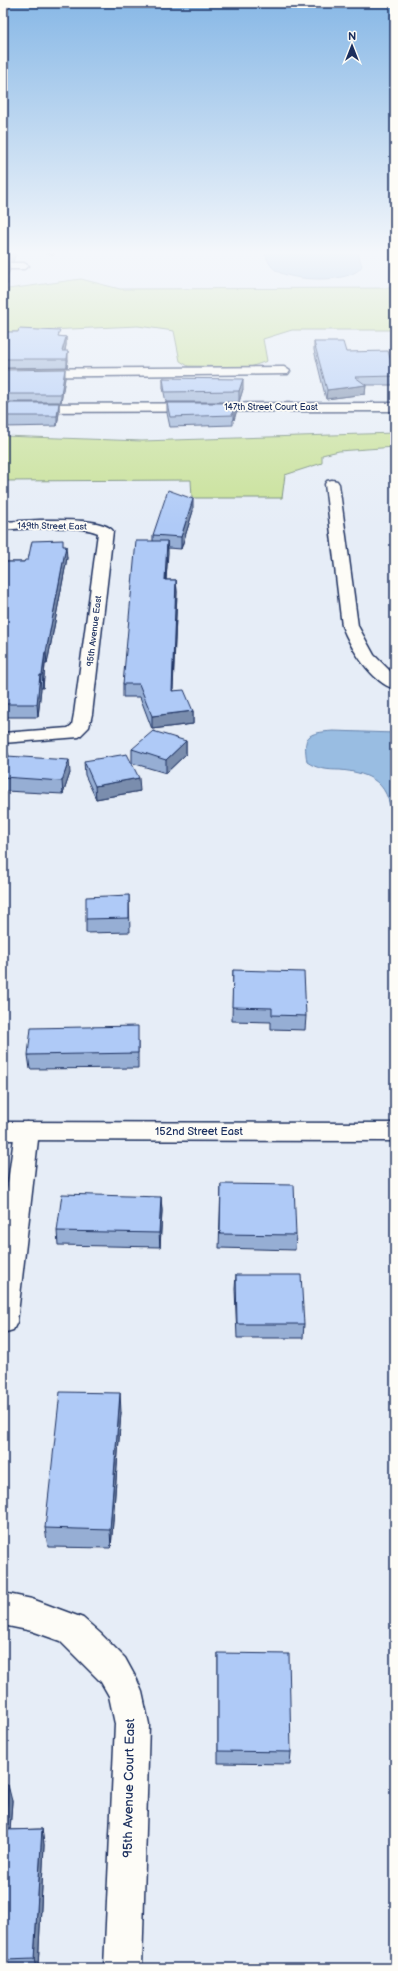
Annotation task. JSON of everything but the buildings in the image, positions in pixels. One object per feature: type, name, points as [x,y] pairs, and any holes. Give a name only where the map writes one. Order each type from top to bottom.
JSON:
[{"type":"street","points":[[3,373],[284,371]]},
{"type":"street","name":"147th Street Court East","points":[[3,408],[395,407]]},
{"type":"street","points":[[332,484],[350,626],[357,644],[369,661],[395,684]]},
{"type":"street","name":"149th Street East","points":[[3,526],[60,525],[102,528]]},
{"type":"street","name":"95th Avenue East","points":[[3,738],[73,733],[80,727],[83,714],[105,542],[106,531],[102,528]]},
{"type":"street","points":[[3,1322],[15,1131]]},
{"type":"street","name":"152nd Street East","points":[[15,1131],[395,1132]]},
{"type":"street","name":"95th Avenue Court East","points":[[3,1609],[32,1615],[71,1629],[113,1670],[125,1692],[132,1724],[124,1968]]},
{"type":"green space","points":[[176,342],[264,342],[267,361],[250,367],[188,366],[180,361]]},
{"type":"green space","points":[[395,433],[395,447],[339,451],[322,455],[322,463],[285,475],[282,498],[192,498],[191,480],[3,481],[3,436],[142,441]]},
{"type":"water","points":[[333,731],[395,733],[395,849],[390,806],[386,794],[380,785],[371,778],[358,773],[323,769],[307,762],[306,741],[308,738],[317,733]]}]
